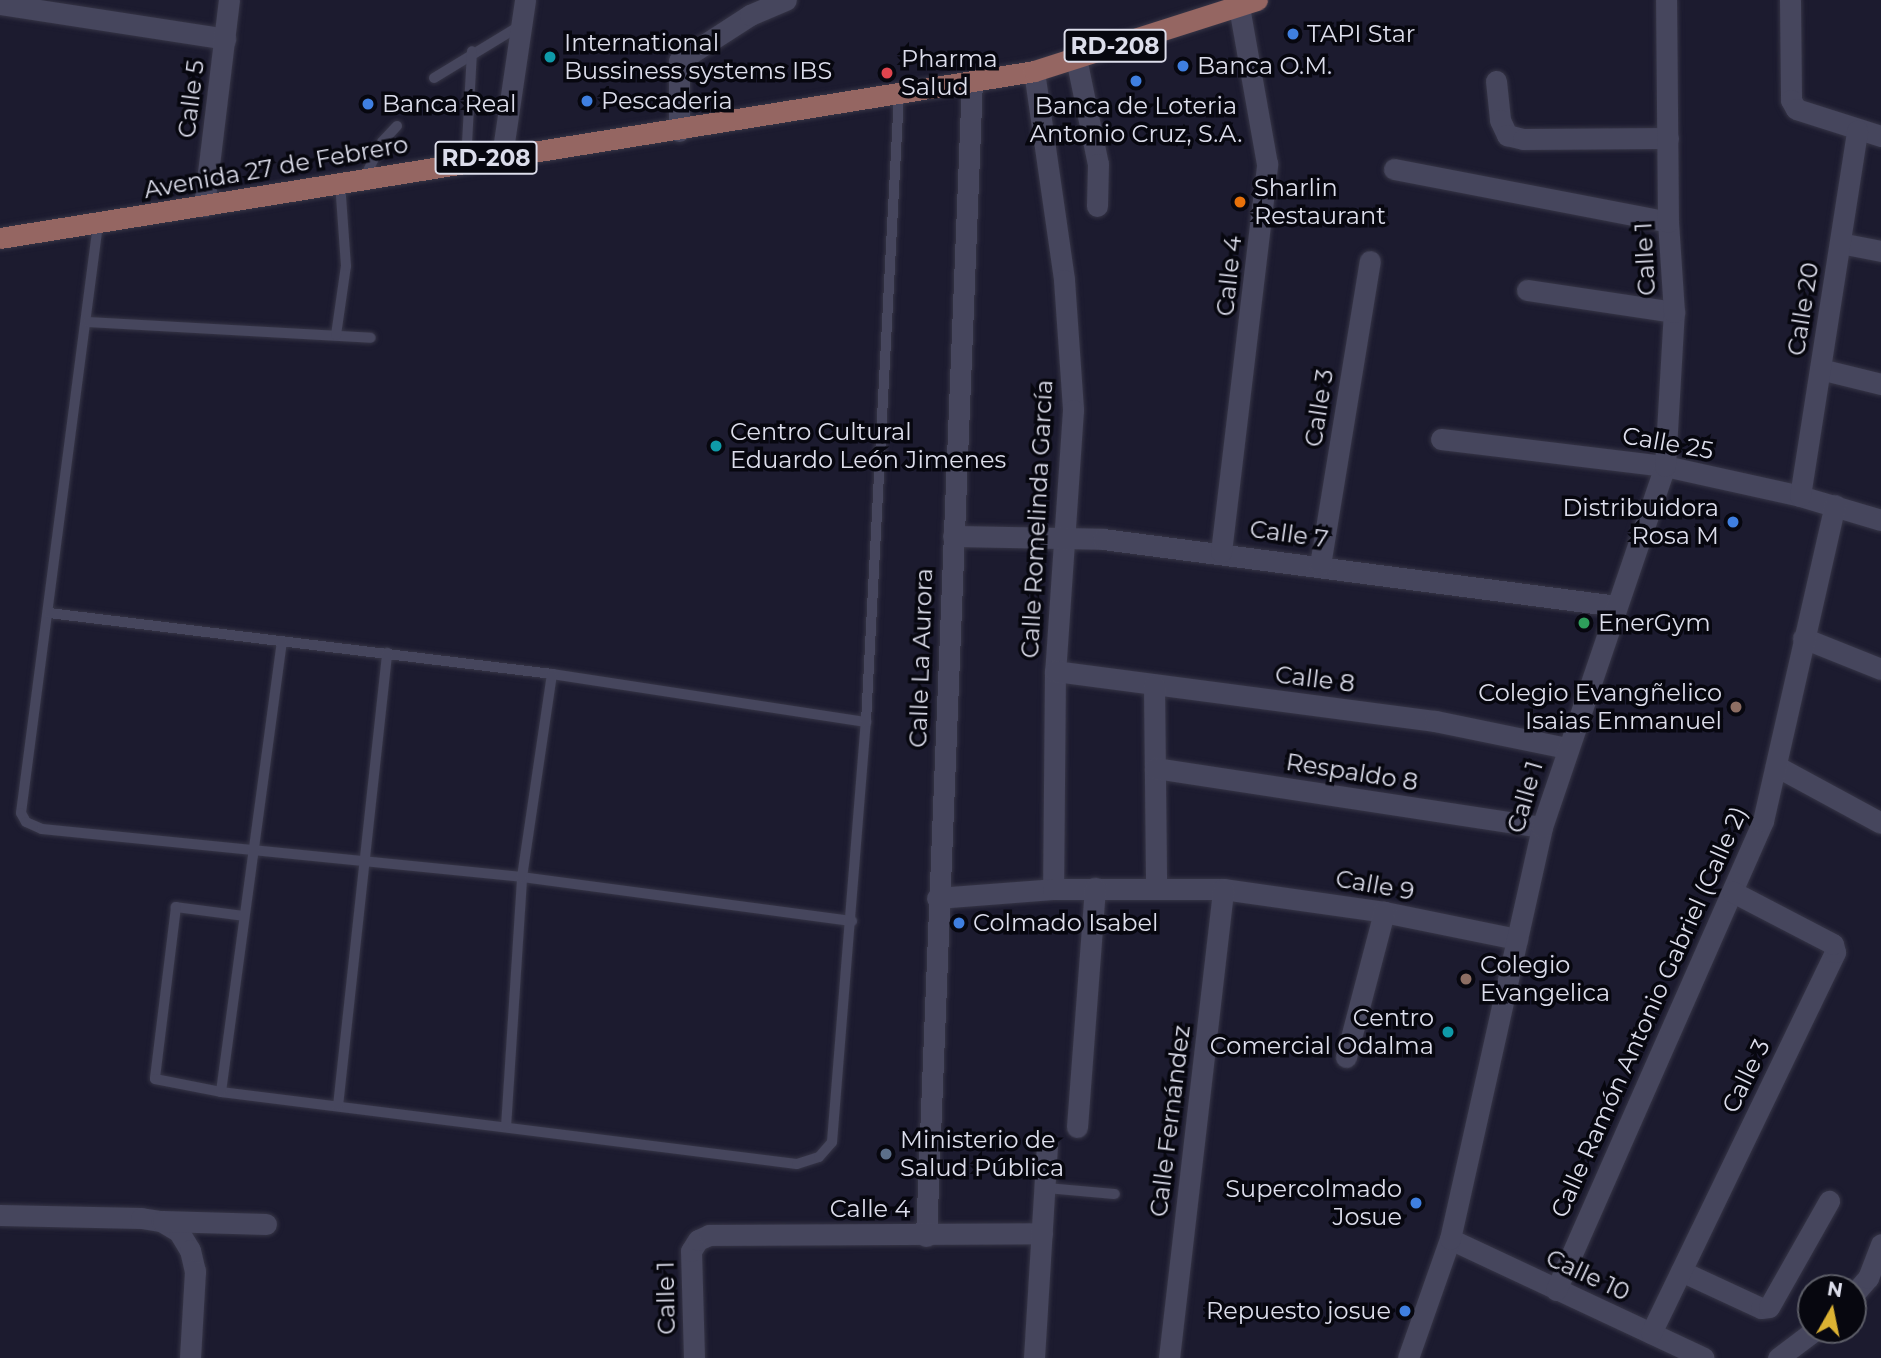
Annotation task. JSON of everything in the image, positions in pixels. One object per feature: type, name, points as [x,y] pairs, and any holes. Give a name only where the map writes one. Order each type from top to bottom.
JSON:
[{"type":"main road","name":"Avenida 27 de Febrero","points":[[0,238],[502,156],[679,131],[1034,71],[1248,4]]},
{"type":"street","name":"Calle 5","points":[[204,205],[229,0]]},
{"type":"street","points":[[502,156],[525,0]]},
{"type":"street","points":[[679,131],[679,61],[750,8],[786,0]]},
{"type":"street","name":"Calle 1","points":[[1408,1358],[1450,1239],[1542,827],[1665,466],[1674,312],[1668,222],[1667,0]]},
{"type":"street","points":[[1790,0],[1791,100],[1804,113],[1881,136]]},
{"type":"street","points":[[0,4],[226,38]]},
{"type":"street","name":"Calle 4","points":[[1221,552],[1268,164],[1248,4]]},
{"type":"street","points":[[1076,58],[1098,164],[1097,206]]},
{"type":"street","name":"Calle Romelinda García","points":[[1034,71],[1064,280],[1072,389],[1055,671],[1053,889]]},
{"type":"street","points":[[1496,81],[1500,120],[1507,135],[1523,139],[1668,138]]},
{"type":"street","name":"Calle La Aurora","points":[[926,1236],[937,898],[972,82]]},
{"type":"street","name":"Calle 20","points":[[1800,496],[1857,130]]},
{"type":"street","points":[[1394,169],[1668,222]]},
{"type":"street","points":[[1840,243],[1881,251]]},
{"type":"street","name":"Calle 3","points":[[1320,565],[1370,261]]},
{"type":"street","points":[[1527,290],[1674,312]]},
{"type":"street","points":[[1820,369],[1881,384]]},
{"type":"street","name":"Calle 25","points":[[1441,439],[1665,466],[1800,496],[1881,520]]},
{"type":"street","name":"Calle Ramón Antonio Gabriel (Calle 2)","points":[[1556,1290],[1763,821],[1835,505]]},
{"type":"street","name":"Calle 7","points":[[953,536],[1061,539],[1221,552],[1617,606]]},
{"type":"street","points":[[1804,638],[1881,669]]},
{"type":"street","name":"Calle 8","points":[[1055,671],[1435,721],[1567,748]]},
{"type":"street","points":[[937,898],[1053,889],[1156,888],[1154,685]]},
{"type":"street","points":[[1776,766],[1881,823]]},
{"type":"street","name":"Respaldo 8","points":[[1154,768],[1542,827]]},
{"type":"street","points":[[1077,1127],[1095,888]]},
{"type":"street","name":"Calle 9","points":[[1156,888],[1223,889],[1384,912],[1517,939]]},
{"type":"street","name":"Calle Fernández","points":[[1169,1358],[1223,889]]},
{"type":"street","name":"Calle 3","points":[[1651,1333],[1835,953],[1833,944],[1733,892]]},
{"type":"street","points":[[1346,1057],[1384,912]]},
{"type":"street","points":[[1034,1358],[1047,1145]]},
{"type":"street","points":[[1681,1271],[1761,1308],[1769,1307],[1829,1201]]},
{"type":"street","points":[[0,1215],[266,1224]]},
{"type":"street","points":[[161,1221],[179,1232],[190,1251],[195,1271],[190,1358]]},
{"type":"street","name":"Calle 4","points":[[698,1240],[709,1235],[926,1236],[1042,1233]]},
{"type":"street","name":"Calle 10","points":[[1450,1239],[1704,1358]]},
{"type":"street","name":"Calle 1","points":[[694,1358],[691,1251],[698,1240]]},
{"type":"street","points":[[1867,1279],[1881,1244]]},
{"type":"street","points":[[1779,1358],[1797,1344]]},
{"type":"lane","points":[[434,78],[472,51],[522,24]]},
{"type":"lane","points":[[466,162],[472,51]]},
{"type":"lane","points":[[244,916],[176,907],[155,1079],[221,1092],[797,1164],[819,1157],[832,1142],[852,921],[866,722],[899,94]]},
{"type":"lane","points":[[364,179],[382,142],[397,126]]},
{"type":"lane","points":[[336,335],[346,266],[340,183]]},
{"type":"lane","points":[[98,224],[88,322],[21,813],[26,822],[42,829],[363,864],[522,877],[852,921]]},
{"type":"lane","points":[[88,322],[372,338]]},
{"type":"lane","points":[[49,613],[552,674],[866,722]]},
{"type":"lane","points":[[221,1092],[282,641]]},
{"type":"lane","points":[[338,1106],[387,653]]},
{"type":"lane","points":[[506,1127],[522,877],[552,674]]},
{"type":"lane","points":[[1046,1188],[1115,1194]]},
{"type":"place","name":"TAPI Star","points":[[1293,34]]},
{"type":"place","name":"International Bussiness systems IBS","points":[[550,57]]},
{"type":"place","name":"Banca O.M.","points":[[1183,66]]},
{"type":"place","name":"Pharma Salud","points":[[887,73]]},
{"type":"place","name":"Banca de Loteria Antonio Cruz, S.A.","points":[[1136,81]]},
{"type":"place","name":"Pescaderia","points":[[587,101]]},
{"type":"place","name":"Banca Real","points":[[368,104]]},
{"type":"place","name":"Sharlin Restaurant","points":[[1240,202]]},
{"type":"place","name":"Centro Cultural Eduardo León Jimenes","points":[[716,446]]},
{"type":"place","name":"Distribuidora Rosa M","points":[[1733,522]]},
{"type":"place","name":"EnerGym","points":[[1584,623]]},
{"type":"place","name":"Colegio Evangñelico Isaias Enmanuel","points":[[1736,707]]},
{"type":"place","name":"Colmado Isabel","points":[[959,923]]},
{"type":"place","name":"Colegio Evangelica","points":[[1466,979]]},
{"type":"place","name":"Centro Comercial Odalma","points":[[1448,1032]]},
{"type":"place","name":"Ministerio de Salud Pública","points":[[886,1154]]},
{"type":"place","name":"Supercolmado Josue","points":[[1416,1203]]},
{"type":"place","name":"Repuesto josue","points":[[1405,1311]]}]
